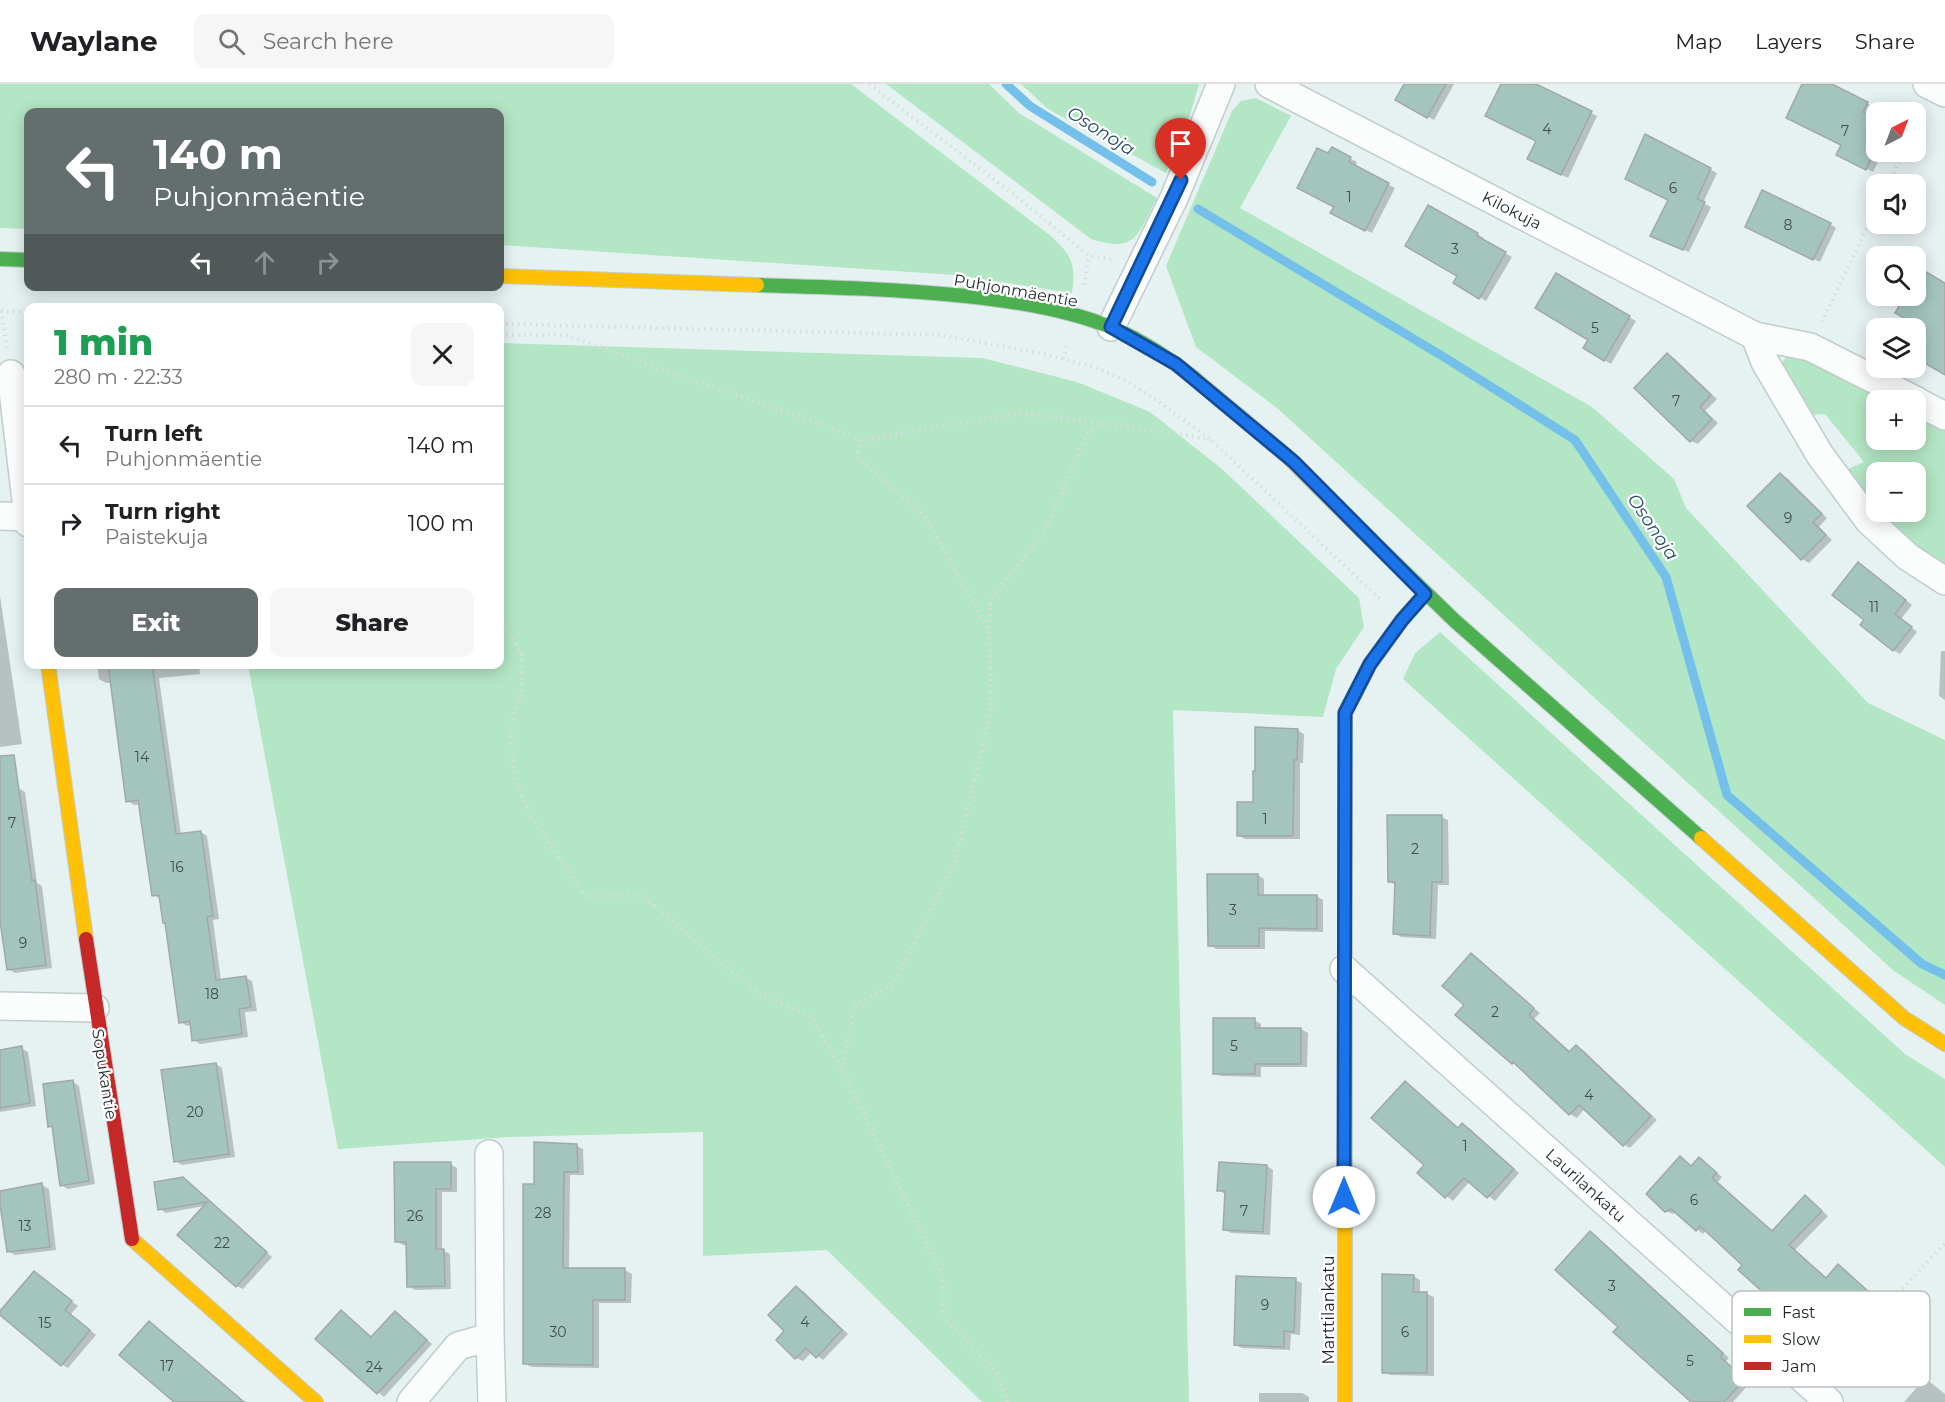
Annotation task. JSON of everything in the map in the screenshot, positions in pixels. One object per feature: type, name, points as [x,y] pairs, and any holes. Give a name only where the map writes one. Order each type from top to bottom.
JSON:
[{"type":"street","points":[[1111,327],[1174,198],[1221,84]]},
{"type":"street","name":"Kilokuja","points":[[1269,84],[1755,336],[1810,347],[1895,390]]},
{"type":"street","points":[[1927,84],[1945,93]]},
{"type":"street","points":[[0,259],[24,260]]},
{"type":"street","name":"Puhjonmäentie","points":[[504,276],[900,290],[957,295],[1043,308],[1111,327],[1176,364],[1294,462],[1425,594],[1904,1018],[1945,1044]]},
{"type":"street","points":[[1755,336],[1765,362],[1820,454],[1869,521],[1908,557],[1945,581]]},
{"type":"street","points":[[11,374],[24,483]]},
{"type":"street","name":"Kilokuja","points":[[1926,406],[1945,416]]},
{"type":"street","points":[[0,516],[24,517]]},
{"type":"street","name":"Marttilankatu","points":[[1345,1402],[1345,713],[1370,664],[1402,620],[1425,594]]},
{"type":"street","name":"Sopukantie","points":[[49,669],[95,1008],[131,1238],[316,1402]]},
{"type":"street","name":"Laurilankatu","points":[[1344,969],[1732,1316]]},
{"type":"street","points":[[0,1006],[95,1008]]},
{"type":"street","points":[[489,1154],[492,1402]]},
{"type":"street","points":[[411,1402],[459,1346],[490,1337]]},
{"type":"path","points":[[869,84],[1012,193],[1089,256],[1143,261]]},
{"type":"path","points":[[1810,347],[1866,230]]},
{"type":"path","points":[[1083,286],[1089,256]]},
{"type":"path","points":[[11,374],[1,310],[24,312]]},
{"type":"path","points":[[504,324],[942,335],[1039,353],[1090,366],[1123,380],[1155,399],[1211,440],[1402,620]]},
{"type":"path","points":[[504,335],[566,335],[816,422],[861,440],[1022,412],[1211,440]]},
{"type":"path","points":[[842,1069],[855,1006],[893,984],[955,861],[991,711],[990,601],[1045,531],[1087,434],[1104,423]]},
{"type":"path","points":[[861,440],[857,457],[925,516],[989,631]]},
{"type":"path","points":[[504,625],[522,655],[522,689],[510,729],[516,779],[529,814],[585,896],[640,895],[759,994],[811,1017],[842,1069],[943,1277],[943,1316],[997,1373],[1008,1402]]},
{"type":"path","points":[[1906,1291],[1945,1243]]},
{"type":"green space","points":[[0,84],[851,84],[1051,236],[1068,255],[1073,274],[1072,293],[955,275],[504,245],[504,108],[24,108],[24,229],[0,228]]},
{"type":"green space","points":[[886,84],[989,84],[1019,113],[1157,198],[1134,238],[1118,244],[1091,239]]},
{"type":"green space","points":[[1021,84],[1199,84],[1190,115],[1166,173],[1048,109]]},
{"type":"green space","points":[[1256,98],[1291,116],[1240,208],[1592,407],[1674,479],[1686,508],[1868,703],[1945,740],[1945,1005],[1894,971],[1277,408],[1196,347],[1166,266],[1232,111],[1241,101]]},
{"type":"green space","points":[[504,343],[982,358],[1077,382],[1150,412],[1222,469],[1359,598],[1364,627],[1336,669],[1323,717],[1173,710],[1189,1402],[982,1402],[827,1250],[703,1256],[703,1132],[509,1137],[338,1149],[249,669],[504,669]]},
{"type":"green space","points":[[1795,355],[1867,390],[1866,450],[1926,450],[1926,419],[1945,428],[1945,569],[1884,522],[1926,522],[1926,462],[1866,462],[1866,501],[1841,472],[1864,462],[1825,414],[1807,415],[1782,363],[1787,356]]},
{"type":"green space","points":[[1440,632],[1905,1054],[1945,1079],[1945,1167],[1403,679],[1415,653]]},
{"type":"building","points":[[1404,84],[1446,84],[1427,118],[1395,100]]},
{"type":"building","points":[[1501,84],[1536,84],[1592,111],[1561,175],[1527,159],[1536,141],[1485,116]]},
{"type":"building","points":[[1802,84],[1832,84],[1868,102],[1863,112],[1866,113],[1866,162],[1869,162],[1866,170],[1836,155],[1841,145],[1786,118]]},
{"type":"building","points":[[1645,134],[1711,168],[1697,199],[1705,202],[1683,250],[1650,236],[1668,200],[1625,179]]},
{"type":"building","points":[[1332,147],[1351,157],[1349,162],[1389,183],[1365,231],[1330,213],[1334,207],[1297,188],[1317,148],[1328,153]]},
{"type":"building","points":[[1762,190],[1831,223],[1813,260],[1745,227]]},
{"type":"building","points":[[1428,205],[1478,233],[1477,236],[1506,252],[1479,299],[1453,283],[1457,276],[1405,246]]},
{"type":"building","points":[[1926,272],[1945,283],[1945,375],[1926,364],[1926,318],[1904,318],[1895,313],[1899,306],[1926,306]]},
{"type":"building","points":[[1556,273],[1630,316],[1604,361],[1583,348],[1588,340],[1535,308]]},
{"type":"building","points":[[1667,353],[1711,395],[1700,407],[1712,419],[1690,442],[1634,388]]},
{"type":"building","points":[[1780,473],[1822,514],[1813,522],[1826,535],[1801,560],[1747,506]]},
{"type":"building","points":[[1858,562],[1906,600],[1895,614],[1912,627],[1893,651],[1860,625],[1864,620],[1832,595]]},
{"type":"building","points":[[109,669],[153,669],[176,834],[201,831],[213,916],[207,917],[216,980],[246,976],[251,1007],[239,1009],[242,1034],[192,1041],[190,1021],[179,1023],[165,923],[163,923],[159,895],[152,896],[138,800],[126,802]]},
{"type":"building","points":[[1255,727],[1298,729],[1297,760],[1294,760],[1293,836],[1237,836],[1237,802],[1253,802]]},
{"type":"building","points":[[14,755],[32,881],[35,880],[46,965],[7,970],[0,921],[0,756]]},
{"type":"building","points":[[1387,815],[1442,815],[1442,882],[1432,882],[1430,936],[1393,934],[1395,882],[1388,882]]},
{"type":"building","points":[[1207,874],[1258,874],[1258,895],[1317,895],[1317,929],[1259,928],[1259,946],[1208,946]]},
{"type":"building","points":[[1471,953],[1534,1008],[1529,1015],[1569,1052],[1576,1045],[1651,1116],[1623,1146],[1579,1105],[1569,1115],[1513,1062],[1512,1064],[1455,1015],[1464,1005],[1442,986]]},
{"type":"building","points":[[1213,1018],[1255,1018],[1255,1028],[1301,1028],[1301,1064],[1255,1064],[1255,1074],[1213,1074]]},
{"type":"building","points":[[22,1046],[30,1103],[0,1108],[0,1050]]},
{"type":"building","points":[[216,1063],[229,1154],[174,1162],[161,1070]]},
{"type":"building","points":[[73,1080],[89,1181],[60,1186],[52,1126],[48,1127],[43,1084]]},
{"type":"building","points":[[1405,1081],[1458,1128],[1462,1123],[1514,1169],[1487,1198],[1464,1178],[1445,1198],[1417,1173],[1424,1165],[1371,1118]]},
{"type":"building","points":[[534,1142],[577,1144],[578,1172],[564,1172],[563,1268],[625,1268],[625,1300],[593,1300],[593,1365],[523,1364],[523,1184],[534,1184]]},
{"type":"building","points":[[1680,1156],[1691,1166],[1699,1157],[1717,1173],[1712,1178],[1772,1231],[1805,1195],[1822,1211],[1789,1245],[1826,1278],[1838,1264],[1868,1291],[1762,1291],[1738,1270],[1742,1265],[1700,1226],[1696,1231],[1671,1209],[1665,1212],[1646,1194]]},
{"type":"building","points":[[394,1162],[451,1162],[451,1189],[436,1189],[436,1249],[444,1249],[445,1286],[407,1287],[406,1242],[395,1242]]},
{"type":"building","points":[[1219,1162],[1267,1165],[1263,1232],[1223,1230],[1225,1191],[1217,1191]]},
{"type":"building","points":[[183,1177],[267,1252],[236,1287],[177,1235],[207,1202],[158,1210],[154,1182]]},
{"type":"building","points":[[42,1183],[50,1247],[7,1252],[0,1191]]},
{"type":"building","points":[[1590,1231],[1723,1353],[1720,1357],[1732,1368],[1732,1387],[1738,1387],[1724,1402],[1691,1402],[1613,1332],[1618,1327],[1555,1270]]},
{"type":"building","points":[[34,1271],[72,1301],[65,1310],[90,1330],[61,1366],[0,1315],[0,1311]]},
{"type":"building","points":[[1382,1274],[1414,1275],[1413,1292],[1427,1292],[1427,1373],[1382,1373]]},
{"type":"building","points":[[1236,1276],[1296,1278],[1294,1332],[1284,1331],[1284,1347],[1234,1345]]},
{"type":"building","points":[[796,1286],[842,1330],[816,1358],[806,1348],[795,1359],[776,1340],[784,1331],[768,1315]]},
{"type":"building","points":[[341,1310],[371,1337],[395,1311],[427,1340],[377,1394],[315,1339]]},
{"type":"building","points":[[149,1321],[244,1402],[174,1402],[119,1355]]},
{"type":"waterway","name":"Osonoja","points":[[1006,84],[1030,106],[1152,182]]},
{"type":"waterway","name":"Osonoja","points":[[1198,209],[1452,362],[1575,440],[1666,577],[1727,795],[1922,964],[1945,975]]},
{"type":"traffic: fast","points":[[0,259],[24,260]]},
{"type":"traffic: fast","points":[[757,285],[940,294],[1003,300],[1041,307],[1113,328],[1155,350],[1194,378]]},
{"type":"traffic: fast","points":[[1362,531],[1455,621],[1701,838]]},
{"type":"traffic: fast","points":[[1345,916],[1345,713],[1370,664],[1402,620],[1425,594]]},
{"type":"traffic: slow","points":[[504,276],[757,285]]},
{"type":"traffic: slow","points":[[1194,378],[1288,457],[1362,531]]},
{"type":"traffic: slow","points":[[49,669],[86,939]]},
{"type":"traffic: slow","points":[[1701,838],[1904,1018],[1945,1044]]},
{"type":"traffic: slow","points":[[1345,916],[1345,1402]]},
{"type":"traffic: slow","points":[[132,1239],[316,1402]]},
{"type":"traffic: jam","points":[[86,939],[132,1239]]},
{"type":"route","points":[[1181,180],[1111,327],[1176,364],[1294,462],[1425,594],[1402,620],[1370,664],[1345,713],[1344,1197]]}]
